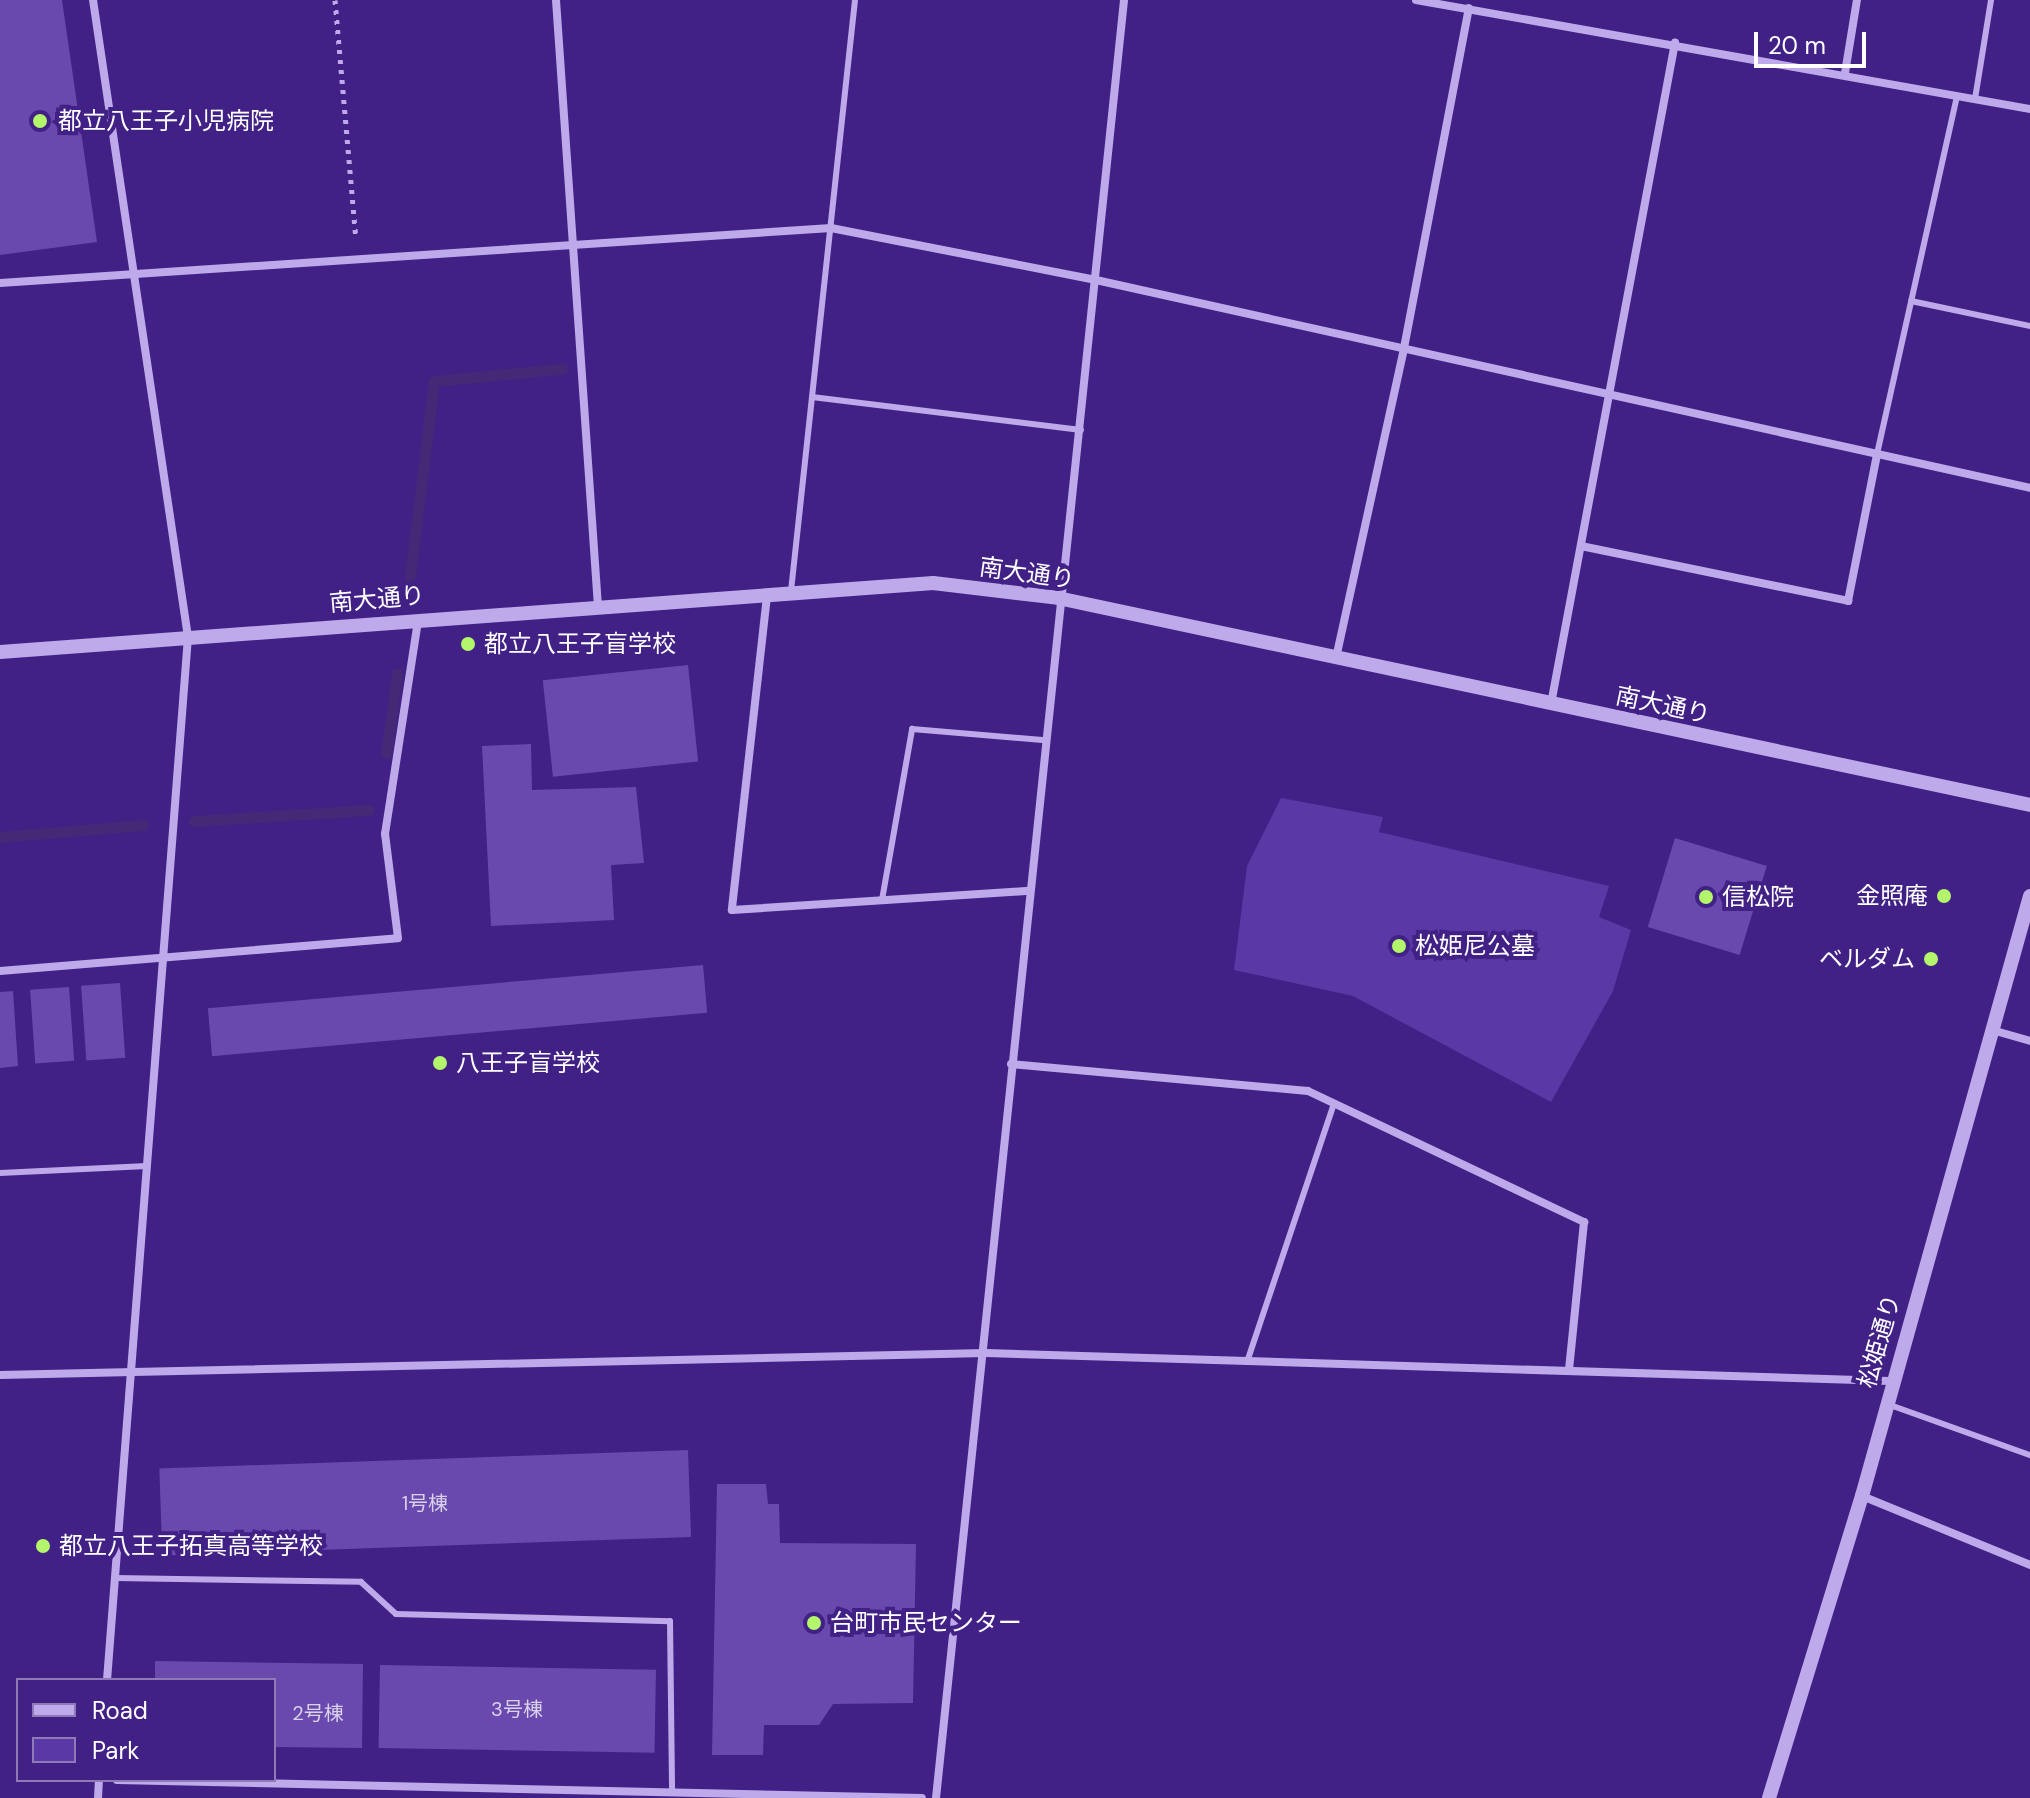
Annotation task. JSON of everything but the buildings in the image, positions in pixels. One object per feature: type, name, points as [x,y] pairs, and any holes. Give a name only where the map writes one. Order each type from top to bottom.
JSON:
[{"type":"street","points":[[93,0],[188,637],[107,1678]]},
{"type":"street","points":[[556,0],[598,606]]},
{"type":"street","points":[[936,1798],[986,1353],[1043,740],[1081,430],[1124,0]]},
{"type":"street","points":[[1416,0],[1845,73],[2030,109]]},
{"type":"street","points":[[1845,73],[1857,0]]},
{"type":"street","points":[[1336,658],[1404,348],[1469,8]]},
{"type":"street","points":[[1551,705],[1675,43]]},
{"type":"street","points":[[0,283],[574,241],[831,228],[1096,280],[2030,488]]},
{"type":"street","points":[[1581,546],[1848,601],[1877,454]]},
{"type":"street","name":"南大通り","points":[[0,652],[418,618],[933,583],[1058,598],[2030,805]]},
{"type":"street","points":[[767,596],[732,910],[1028,891]]},
{"type":"street","points":[[0,971],[398,938],[385,834],[418,618]]},
{"type":"street","name":"松姫通り","points":[[1769,1798],[1862,1496],[1890,1381],[2030,896]]},
{"type":"street","points":[[1992,1030],[2030,1041]]},
{"type":"street","points":[[1011,1064],[1308,1091],[1584,1222],[1569,1369]]},
{"type":"street","points":[[0,1375],[986,1353],[1890,1381]]},
{"type":"street","points":[[1862,1496],[2030,1565]]},
{"type":"street","points":[[210,1782],[922,1798]]},
{"type":"lane","points":[[791,591],[855,0]]},
{"type":"lane","points":[[1975,99],[1991,0]]},
{"type":"lane","points":[[1877,454],[1957,96]]},
{"type":"lane","points":[[1911,301],[2030,326]]},
{"type":"lane","points":[[812,397],[1081,430]]},
{"type":"lane","points":[[882,900],[912,729],[1043,740]]},
{"type":"lane","points":[[1246,1363],[1334,1104]]},
{"type":"lane","points":[[0,1173],[147,1166]]},
{"type":"lane","points":[[1884,1404],[2030,1455]]},
{"type":"lane","points":[[115,1578],[361,1582],[396,1614],[670,1621],[672,1792]]},
{"type":"path","points":[[335,0],[357,256]]},
{"type":"green space","points":[[1281,798],[1383,817],[1379,832],[1609,886],[1599,917],[1631,930],[1613,991],[1551,1102],[1353,996],[1234,970],[1247,866]]},
{"type":"waterway","points":[[410,576],[434,381],[562,369]]},
{"type":"waterway","points":[[386,753],[397,674]]},
{"type":"waterway","points":[[194,821],[369,810]]},
{"type":"waterway","points":[[0,837],[143,825]]},
{"type":"place","name":"都立八王子小児病院","points":[[40,121]]},
{"type":"place","name":"都立八王子盲学校","points":[[468,644]]},
{"type":"place","name":"金照庵","points":[[1944,896]]},
{"type":"place","name":"信松院","points":[[1706,897]]},
{"type":"place","name":"松姫尼公墓","points":[[1399,946]]},
{"type":"place","name":"ベルダム","points":[[1931,959]]},
{"type":"place","name":"八王子盲学校","points":[[440,1063]]},
{"type":"place","name":"都立八王子拓真高等学校","points":[[43,1546]]},
{"type":"place","name":"台町市民センター","points":[[814,1623]]}]
